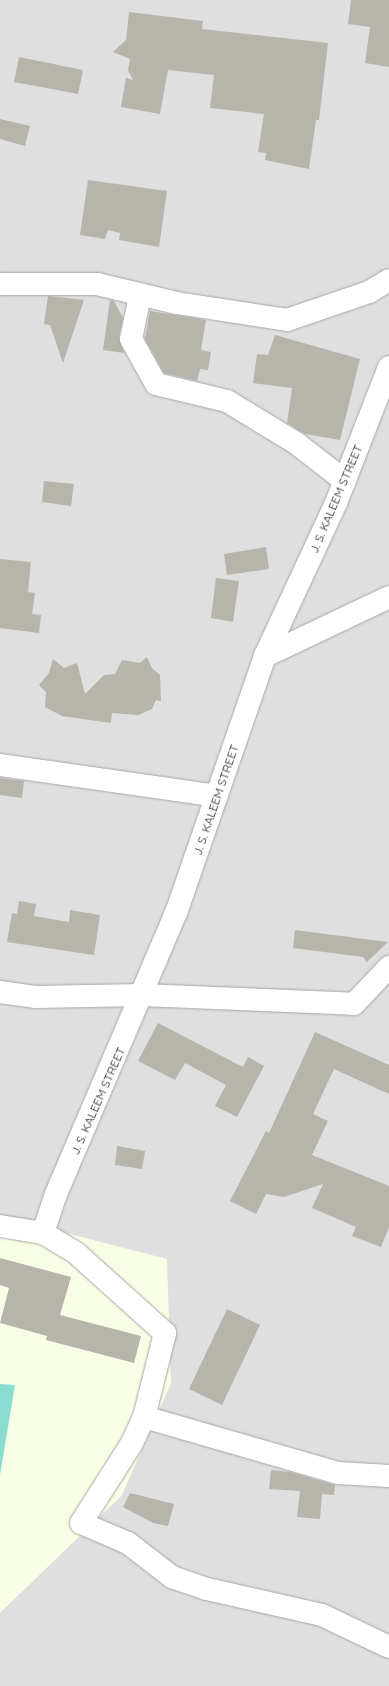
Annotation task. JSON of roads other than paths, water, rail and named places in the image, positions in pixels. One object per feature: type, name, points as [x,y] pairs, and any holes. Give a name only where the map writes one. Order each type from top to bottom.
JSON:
[{"type":"street","points":[[0,284],[97,284],[140,296],[287,320],[370,292],[389,280]]},
{"type":"street","points":[[140,296],[131,339],[156,384],[227,401],[296,443],[345,481]]},
{"type":"street","name":"J. S. KALEEM STREET","points":[[43,1233],[56,1194],[143,995],[176,913],[265,656],[345,481],[389,367]]},
{"type":"street","points":[[265,656],[389,596]]},
{"type":"street","points":[[0,765],[217,796]]},
{"type":"street","points":[[0,992],[35,997],[143,995],[354,1004],[389,967]]},
{"type":"street","points":[[0,1226],[43,1233],[76,1253],[165,1333],[144,1417],[132,1443],[81,1523],[128,1543],[172,1577],[207,1589],[322,1615],[389,1647]]},
{"type":"street","points":[[144,1417],[338,1473],[389,1476]]}]
